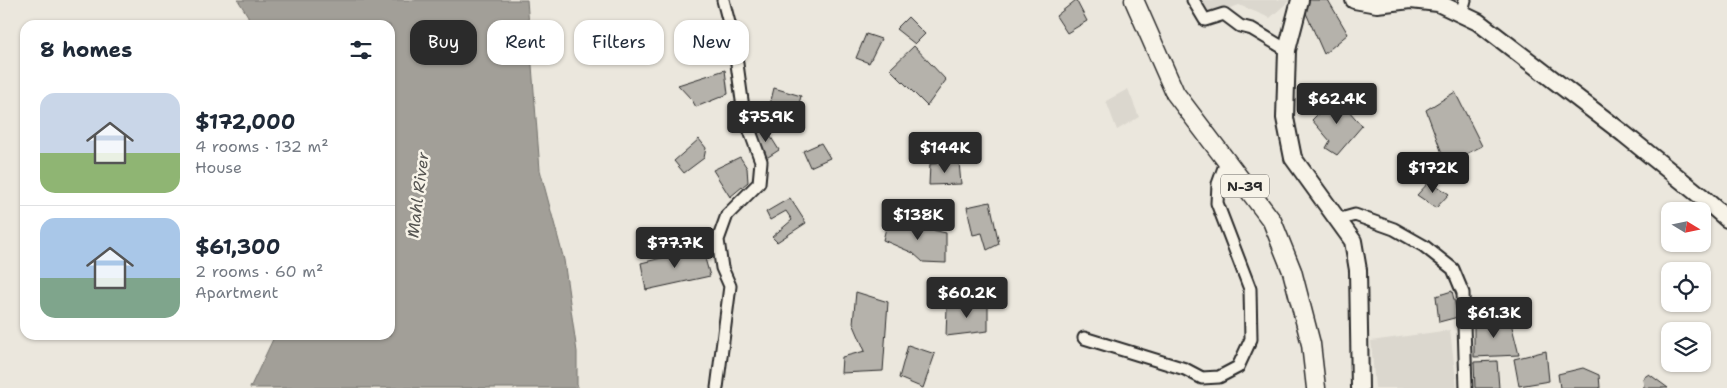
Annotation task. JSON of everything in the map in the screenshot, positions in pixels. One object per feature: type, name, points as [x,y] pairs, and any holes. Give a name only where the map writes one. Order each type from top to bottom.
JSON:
[{"type":"main road","name":"N-39","points":[[1134,0],[1175,93],[1272,221],[1292,270],[1311,344],[1316,388]]},
{"type":"main road","points":[[1300,0],[1287,50],[1285,118],[1293,158],[1353,241],[1358,270],[1360,388]]},
{"type":"main road","points":[[1354,0],[1377,4],[1411,0],[1463,7],[1478,22],[1624,134],[1727,219]]},
{"type":"street","points":[[717,388],[730,286],[722,268],[718,240],[727,215],[759,183],[761,161],[744,115],[734,42],[723,0]]},
{"type":"street","points":[[1193,0],[1205,20],[1224,14],[1240,26],[1252,29],[1287,50]]},
{"type":"street","points":[[1084,338],[1185,369],[1199,383],[1238,367],[1251,339],[1250,289],[1217,203],[1218,184],[1226,162]]},
{"type":"street","points":[[1337,220],[1354,215],[1394,229],[1424,246],[1453,268],[1463,293],[1466,388]]},
{"type":"shaded area","points":[[1202,0],[1290,0],[1270,18],[1239,5],[1205,17]]},
{"type":"shaded area","points":[[1128,89],[1139,117],[1117,130],[1106,101]]},
{"type":"shaded area","points":[[1450,330],[1457,388],[1375,388],[1371,341]]},
{"type":"water","name":"Mahl River","points":[[238,0],[527,0],[529,20],[487,20],[487,65],[532,65],[540,170],[564,260],[577,352],[577,388],[250,388],[273,340],[395,340],[395,20],[248,20],[248,16]]},
{"type":"building","points":[[1076,0],[1087,21],[1067,33],[1056,16]]},
{"type":"building","points":[[1307,0],[1328,0],[1348,34],[1324,54],[1302,4]]},
{"type":"building","points":[[908,17],[925,34],[915,44],[896,29]]},
{"type":"building","points":[[866,34],[881,39],[869,63],[856,58]]},
{"type":"building","points":[[914,46],[946,80],[927,106],[890,69]]},
{"type":"building","points":[[725,70],[728,94],[696,107],[678,85]]},
{"type":"building","points":[[774,88],[801,96],[794,123],[767,117]]},
{"type":"building","points":[[1455,92],[1482,146],[1446,164],[1426,110]]},
{"type":"building","points":[[1336,96],[1362,126],[1337,155],[1326,148],[1330,141],[1312,120]]},
{"type":"building","points":[[764,126],[779,150],[765,159],[755,137]]},
{"type":"building","points":[[699,139],[706,148],[704,158],[684,173],[674,161]]},
{"type":"building","points":[[821,143],[830,158],[810,167],[803,151]]},
{"type":"building","points":[[740,157],[747,168],[748,182],[730,197],[713,170]]},
{"type":"building","points":[[959,162],[961,184],[929,185],[930,164]]},
{"type":"building","points":[[1430,181],[1449,194],[1436,208],[1417,195]]},
{"type":"building","points":[[790,198],[806,223],[777,242],[772,237],[792,220],[786,211],[770,220],[766,212]]},
{"type":"building","points":[[990,202],[999,244],[987,250],[982,233],[973,235],[967,207]]},
{"type":"building","points":[[888,220],[946,233],[946,263],[923,262],[913,253],[883,240]]},
{"type":"building","points":[[702,248],[710,276],[646,290],[641,263]]},
{"type":"building","points":[[1452,291],[1458,317],[1439,322],[1436,296]]},
{"type":"building","points":[[856,292],[888,302],[883,371],[841,373],[842,357],[865,351],[853,323]]},
{"type":"building","points":[[988,303],[988,331],[946,336],[947,307]]},
{"type":"building","points":[[1510,319],[1519,355],[1474,357],[1474,321]]},
{"type":"building","points":[[908,345],[935,354],[923,388],[899,378]]},
{"type":"building","points":[[1546,351],[1549,381],[1519,386],[1514,359]]},
{"type":"building","points":[[1497,361],[1499,388],[1475,388],[1474,362]]},
{"type":"building","points":[[1583,368],[1599,375],[1600,388],[1560,388],[1558,374]]},
{"type":"building","points":[[1649,374],[1668,388],[1644,388],[1643,378]]}]
